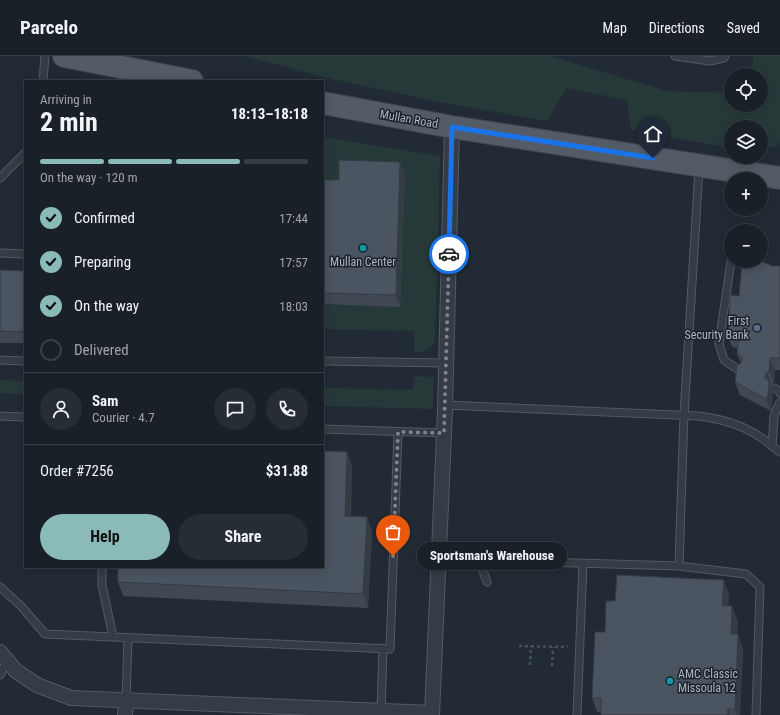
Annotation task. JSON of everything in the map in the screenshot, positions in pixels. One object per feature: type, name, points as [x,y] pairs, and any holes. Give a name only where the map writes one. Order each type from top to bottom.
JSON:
[{"type":"main road","points":[[64,56],[114,61],[183,80]]},
{"type":"main road","name":"Mullan Road","points":[[324,103],[452,127],[780,178]]},
{"type":"street","points":[[3,656],[16,671],[37,685],[71,698],[229,708],[432,714],[444,433],[452,127]]},
{"type":"street","points":[[125,715],[126,701]]},
{"type":"lane","points":[[42,80],[45,56]]},
{"type":"lane","points":[[675,56],[710,61],[724,58],[725,56]]},
{"type":"lane","points":[[0,178],[24,154]]},
{"type":"lane","points":[[679,566],[684,416],[697,189],[700,165]]},
{"type":"lane","points":[[0,253],[24,254]]},
{"type":"lane","points":[[730,268],[720,344],[724,360],[742,372]]},
{"type":"lane","points":[[0,360],[24,361]]},
{"type":"lane","points":[[324,361],[446,363]]},
{"type":"lane","points":[[774,388],[780,393]]},
{"type":"lane","points":[[772,446],[774,416],[780,402]]},
{"type":"lane","points":[[444,405],[716,418],[734,423],[763,439],[780,452]]},
{"type":"lane","points":[[0,416],[24,417]]},
{"type":"lane","points":[[324,429],[444,433]]},
{"type":"lane","points":[[0,587],[21,606],[45,634],[390,649],[398,432]]},
{"type":"lane","points":[[438,559],[679,566],[746,574],[760,588],[756,715]]},
{"type":"lane","points":[[479,560],[487,582]]},
{"type":"lane","points":[[577,715],[583,563]]},
{"type":"lane","points":[[102,568],[102,585],[113,637]]},
{"type":"lane","points":[[126,701],[128,638]]},
{"type":"lane","points":[[381,713],[383,648]]},
{"type":"lane","points":[[0,675],[3,656]]},
{"type":"path","points":[[519,646],[566,647],[580,639]]},
{"type":"path","points":[[530,665],[531,646]]},
{"type":"path","points":[[552,666],[553,647]]},
{"type":"green space","points":[[245,56],[549,56],[667,91],[724,93],[724,112],[768,112],[768,68],[752,68],[753,56],[780,56],[780,143],[774,147],[768,148],[768,120],[724,120],[724,147],[631,130],[627,100],[567,88],[547,121],[439,102],[327,78]]},
{"type":"green space","points":[[324,137],[440,156],[435,341],[431,347],[426,350],[414,352],[414,331],[324,329],[324,304],[400,306],[343,192],[324,191]]},
{"type":"green space","points":[[414,376],[434,377],[433,409],[324,406],[324,388],[413,390]]},
{"type":"green space","points":[[0,380],[24,381],[24,394],[0,393]]},
{"type":"building","name":"Mullan Center","points":[[339,160],[400,162],[396,295],[324,293],[324,180],[339,180]]},
{"type":"building","name":"First Security Bank","points":[[768,264],[780,266],[780,358],[770,358],[769,371],[765,375],[765,378],[769,381],[768,395],[766,399],[735,382],[737,364],[740,364],[742,360],[742,357],[737,354],[739,336],[728,335],[730,295],[739,296],[741,268],[768,268]]},
{"type":"building","points":[[0,270],[24,271],[24,332],[0,331]]},
{"type":"building","points":[[324,451],[347,452],[345,516],[367,517],[363,594],[118,582],[118,568],[324,568]]},
{"type":"building","name":"AMC Classic Missoula 12","points":[[617,575],[724,580],[722,606],[732,606],[731,634],[738,634],[735,709],[728,709],[727,715],[601,715],[601,698],[592,698],[595,632],[605,632],[606,601],[615,601]]},
{"type":"way so far","points":[[393,556],[398,432],[444,433],[449,254]]},
{"type":"place","name":"Mullan Center","points":[[363,248]]},
{"type":"place","name":"First Security Bank","points":[[757,328]]},
{"type":"place","name":"Sportsman's Warehouse","points":[[393,556]]},
{"type":"place","name":"AMC Classic Missoula 12","points":[[670,681]]},
{"type":"route","points":[[449,254],[452,127],[653,158]]}]
